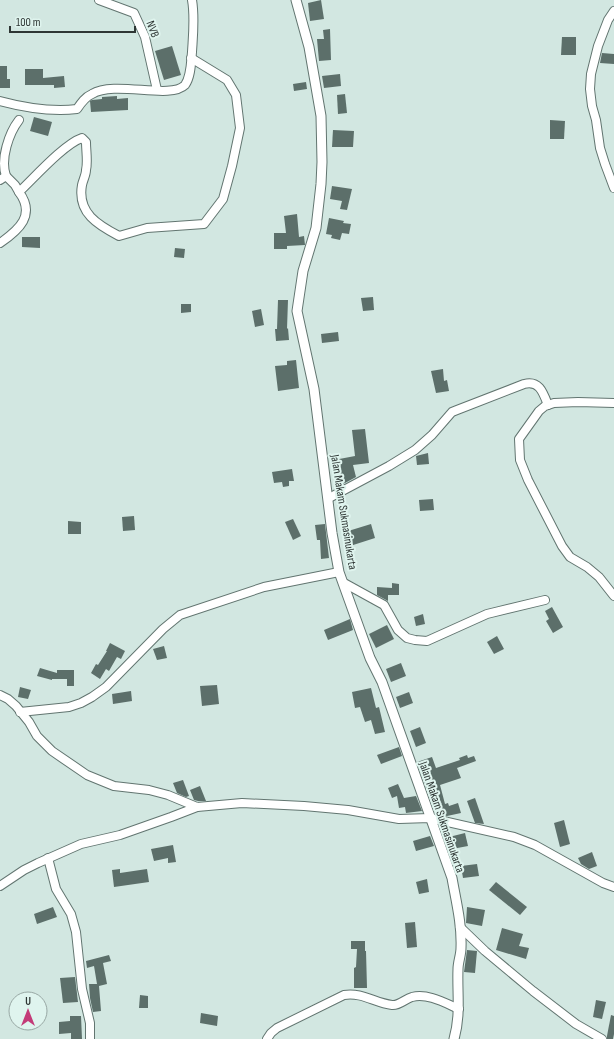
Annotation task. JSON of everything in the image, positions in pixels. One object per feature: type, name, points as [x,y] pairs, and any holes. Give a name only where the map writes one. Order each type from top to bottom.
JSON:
[{"type":"street","name":"NVB","points":[[99,0],[134,13],[145,37],[157,90]]},
{"type":"street","points":[[0,101],[28,108],[63,110],[77,109],[86,98],[93,93],[106,89],[122,88],[167,91],[176,90],[186,84],[188,77],[194,16],[192,0]]},
{"type":"street","name":"Jalan Makam Sukmasinukarta","points":[[296,0],[309,47],[321,116],[322,162],[316,228],[303,271],[297,311],[314,389],[329,498],[332,533],[339,572],[370,658],[382,682],[452,878],[460,927],[461,949],[458,969],[458,1026],[454,1039]]},
{"type":"street","points":[[614,11],[608,20],[598,46],[591,74],[590,90],[600,148],[614,188]]},
{"type":"street","points":[[19,192],[62,151],[82,138],[86,142],[87,170],[82,185],[82,200],[85,211],[100,226],[119,236],[147,228],[204,224],[223,199],[240,128],[236,95],[227,80],[191,58]]},
{"type":"street","points":[[0,243],[12,235],[26,216],[26,205],[15,185],[3,178],[2,165],[8,136],[19,120]]},
{"type":"street","points":[[329,498],[384,469],[415,450],[432,436],[452,412],[530,382],[537,385],[548,405]]},
{"type":"street","points":[[614,403],[578,402],[548,405],[539,411],[519,439],[520,460],[528,480],[562,546],[570,557],[587,567],[599,577],[614,596]]},
{"type":"street","points":[[20,712],[69,706],[81,703],[92,697],[106,687],[163,629],[180,615],[264,587],[339,572]]},
{"type":"street","points":[[344,583],[384,605],[398,630],[407,638],[421,641],[427,640],[487,614],[545,600]]},
{"type":"street","points":[[0,695],[8,699],[29,722],[37,736],[52,751],[87,775],[114,786],[149,790],[168,795],[197,807]]},
{"type":"street","points":[[0,886],[24,870],[81,844],[120,835],[197,807],[242,803],[304,806],[399,818],[430,818],[514,837],[535,845],[603,883],[614,887]]},
{"type":"street","points":[[48,858],[56,888],[71,914],[76,932],[82,989],[90,1023],[90,1039]]},
{"type":"street","points":[[460,927],[485,951],[533,991],[576,1024],[602,1039]]},
{"type":"street","points":[[267,1039],[277,1028],[344,995],[353,994],[395,1005],[406,999],[422,997],[441,1001],[459,1009]]},
{"type":"building","points":[[321,0],[324,19],[310,21],[308,3]]},
{"type":"building","points":[[330,29],[331,60],[319,61],[317,39],[324,39],[323,30]]},
{"type":"building","points":[[562,37],[576,37],[576,55],[561,55]]},
{"type":"building","points":[[172,46],[181,75],[164,80],[155,51]]},
{"type":"building","points":[[602,53],[614,54],[614,64],[600,63]]},
{"type":"building","points":[[0,66],[7,66],[7,79],[10,79],[10,88],[0,88]]},
{"type":"building","points":[[25,69],[43,69],[43,78],[64,76],[65,87],[54,88],[54,85],[25,85]]},
{"type":"building","points":[[340,74],[341,86],[324,88],[322,76]]},
{"type":"building","points":[[306,82],[307,89],[294,91],[293,84]]},
{"type":"building","points":[[345,94],[347,113],[338,114],[337,95]]},
{"type":"building","points":[[117,96],[117,99],[128,98],[128,110],[91,112],[90,101],[102,99],[102,97]]},
{"type":"building","points":[[34,117],[52,122],[48,136],[30,131]]},
{"type":"building","points":[[550,120],[565,121],[564,139],[550,139]]},
{"type":"building","points":[[333,130],[354,131],[353,147],[332,147]]},
{"type":"building","points":[[332,186],[352,189],[347,210],[340,209],[342,201],[330,199]]},
{"type":"building","points":[[297,214],[299,237],[304,236],[305,245],[287,246],[287,249],[274,249],[274,233],[286,233],[284,216]]},
{"type":"building","points":[[329,218],[351,224],[349,234],[342,233],[340,240],[331,238],[332,235],[326,234]]},
{"type":"building","points":[[22,237],[40,237],[40,248],[22,247]]},
{"type":"building","points":[[175,248],[185,249],[184,258],[174,257]]},
{"type":"building","points":[[373,297],[374,310],[363,311],[361,298]]},
{"type":"building","points":[[278,300],[288,300],[287,329],[288,328],[289,340],[276,341],[275,329],[277,329]]},
{"type":"building","points":[[181,304],[191,304],[191,312],[181,313]]},
{"type":"building","points":[[261,309],[264,325],[255,327],[252,311]]},
{"type":"building","points":[[338,332],[339,341],[322,343],[321,334]]},
{"type":"building","points":[[296,360],[299,388],[278,391],[275,366],[287,365],[287,361]]},
{"type":"building","points":[[443,369],[444,381],[447,380],[449,391],[436,393],[431,371]]},
{"type":"building","points":[[365,429],[369,463],[353,465],[356,477],[339,485],[334,460],[355,456],[352,430]]},
{"type":"building","points":[[428,453],[429,464],[417,465],[416,456]]},
{"type":"building","points":[[292,469],[294,481],[289,481],[289,486],[283,487],[282,482],[274,483],[272,472]]},
{"type":"building","points":[[433,499],[434,510],[420,511],[419,500]]},
{"type":"building","points":[[134,516],[135,530],[123,531],[122,517]]},
{"type":"building","points":[[293,519],[301,536],[293,540],[285,522]]},
{"type":"building","points":[[68,521],[81,522],[81,534],[68,534]]},
{"type":"building","points":[[325,524],[329,558],[321,559],[320,540],[317,540],[315,525]]},
{"type":"building","points":[[371,524],[375,538],[350,546],[345,532]]},
{"type":"building","points":[[392,583],[399,584],[399,595],[388,595],[388,601],[377,595],[377,587],[392,588]]},
{"type":"building","points":[[552,607],[563,627],[553,633],[546,621],[549,619],[545,611]]},
{"type":"building","points":[[423,614],[425,624],[416,626],[414,617]]},
{"type":"building","points":[[350,619],[353,630],[328,640],[324,630]]},
{"type":"building","points":[[387,625],[394,639],[376,648],[369,634]]},
{"type":"building","points":[[497,636],[504,649],[494,654],[487,642]]},
{"type":"building","points":[[110,643],[125,651],[121,659],[117,657],[109,671],[106,669],[100,679],[91,673],[96,664],[98,665],[107,651]]},
{"type":"building","points":[[164,646],[167,658],[157,660],[153,649]]},
{"type":"building","points":[[401,663],[406,676],[391,682],[386,669]]},
{"type":"building","points":[[40,668],[57,673],[57,670],[74,670],[74,686],[67,686],[67,679],[52,680],[37,676]]},
{"type":"building","points":[[217,685],[219,704],[202,706],[200,686]]},
{"type":"building","points":[[20,687],[31,690],[28,699],[18,697]]},
{"type":"building","points":[[371,688],[376,708],[379,707],[385,732],[375,734],[371,720],[365,722],[360,707],[355,708],[352,692]]},
{"type":"building","points":[[131,691],[132,701],[113,704],[112,694]]},
{"type":"building","points":[[409,692],[413,703],[400,708],[396,697]]},
{"type":"building","points":[[420,727],[426,743],[416,747],[410,731]]},
{"type":"building","points":[[399,747],[402,756],[381,764],[377,755]]},
{"type":"building","points":[[467,755],[468,758],[474,756],[476,761],[457,768],[461,778],[440,785],[445,804],[448,803],[449,806],[458,803],[461,813],[447,816],[439,814],[435,801],[431,801],[417,762],[432,757],[436,768],[460,760],[459,758]]},
{"type":"building","points":[[183,780],[189,796],[186,797],[177,793],[173,783]]},
{"type":"building","points":[[398,784],[404,798],[416,796],[422,811],[406,813],[405,807],[399,808],[397,796],[392,798],[388,788]]},
{"type":"building","points":[[200,786],[206,801],[194,800],[190,790]]},
{"type":"building","points":[[475,798],[484,824],[475,823],[467,801]]},
{"type":"building","points":[[564,820],[570,844],[560,847],[554,823]]},
{"type":"building","points":[[465,833],[468,846],[452,849],[449,837]]},
{"type":"building","points":[[430,836],[434,846],[416,851],[413,841]]},
{"type":"building","points":[[173,845],[176,862],[168,863],[168,858],[154,861],[151,849]]},
{"type":"building","points":[[592,852],[597,866],[589,869],[581,864],[578,858]]},
{"type":"building","points":[[477,864],[479,876],[463,878],[461,866]]},
{"type":"building","points":[[120,869],[120,873],[147,869],[149,882],[114,887],[112,870]]},
{"type":"building","points":[[427,879],[429,892],[419,894],[416,882]]},
{"type":"building","points":[[496,882],[527,907],[520,915],[489,890]]},
{"type":"building","points":[[53,907],[57,917],[37,924],[34,914]]},
{"type":"building","points":[[467,907],[485,910],[482,926],[466,923]]},
{"type":"building","points":[[415,922],[417,947],[407,948],[405,923]]},
{"type":"building","points":[[502,928],[523,934],[519,946],[529,948],[526,959],[496,950]]},
{"type":"building","points":[[351,941],[365,941],[367,988],[354,988],[354,968],[356,967],[357,949],[351,949]]},
{"type":"building","points":[[467,950],[477,951],[475,973],[464,972]]},
{"type":"building","points":[[109,955],[111,961],[103,963],[107,984],[99,986],[101,1011],[93,1012],[89,984],[97,984],[94,966],[87,968],[86,961]]},
{"type":"building","points":[[75,977],[78,1002],[63,1003],[60,978]]},
{"type":"building","points":[[140,995],[148,996],[148,1008],[139,1008]]},
{"type":"building","points":[[596,1000],[606,1002],[602,1019],[593,1017]]},
{"type":"building","points":[[201,1013],[218,1016],[217,1026],[200,1023]]},
{"type":"building","points":[[611,1015],[614,1016],[614,1034],[613,1039],[607,1039],[607,1036]]},
{"type":"building","points":[[70,1016],[81,1016],[82,1039],[71,1039],[71,1033],[59,1034],[59,1022],[70,1021]]}]
